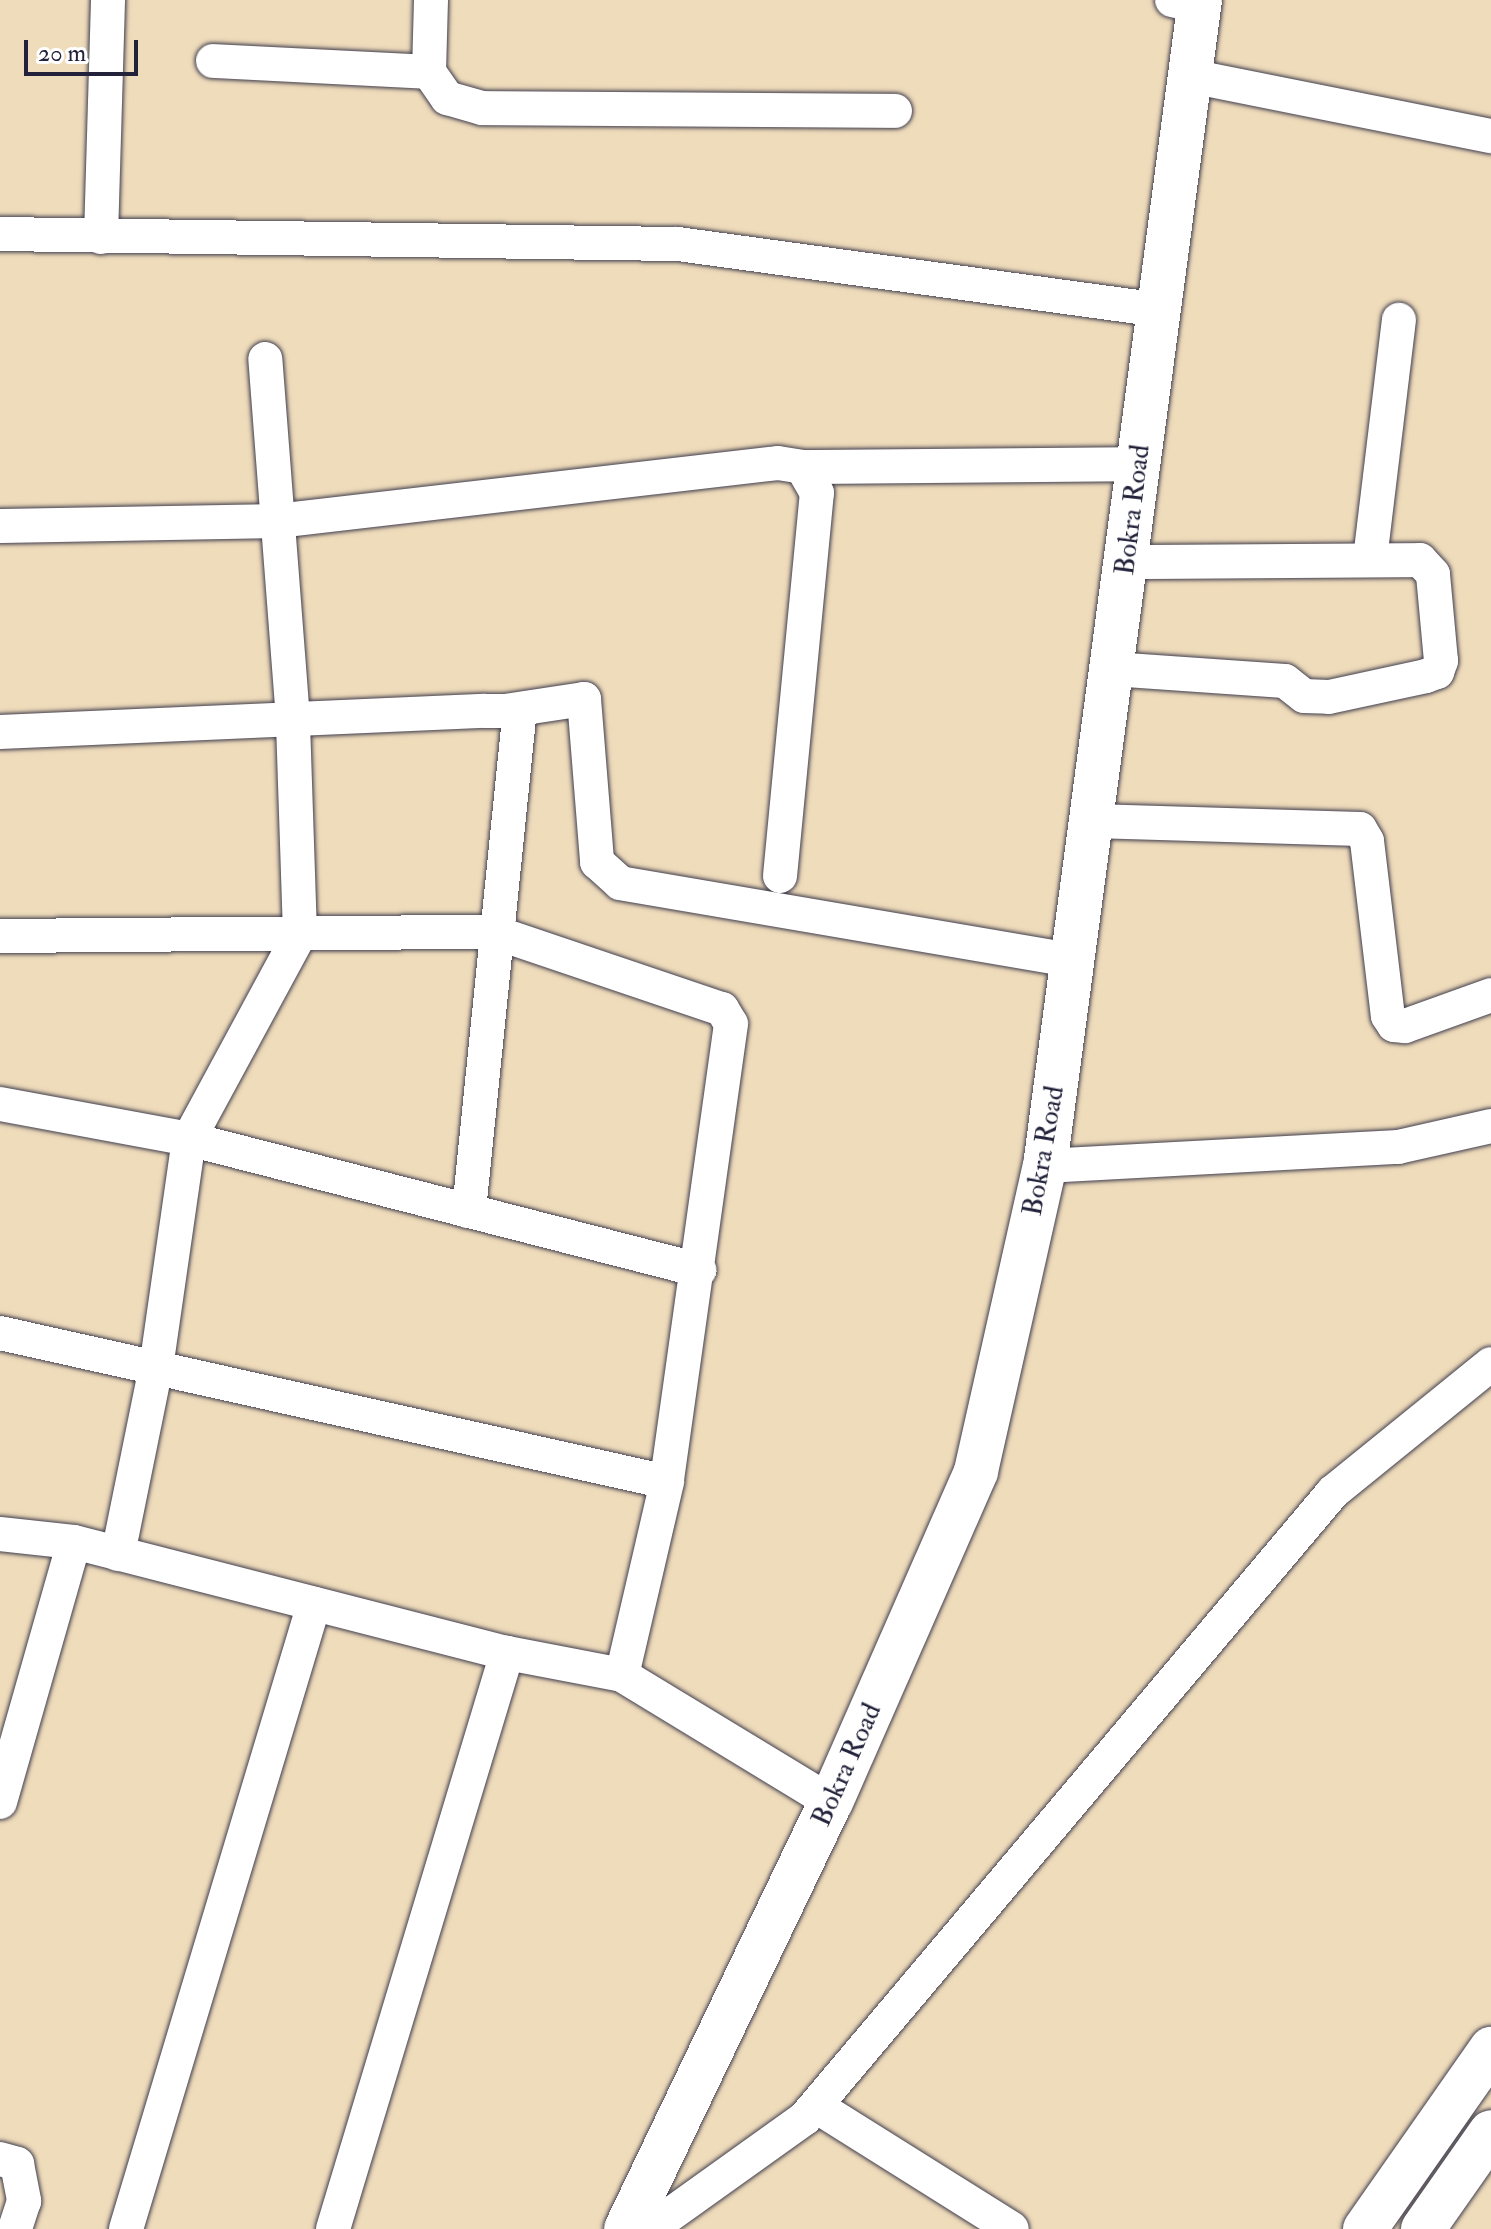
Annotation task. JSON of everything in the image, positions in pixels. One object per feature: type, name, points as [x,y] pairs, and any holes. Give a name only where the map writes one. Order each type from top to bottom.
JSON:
[{"type":"street","points":[[101,237],[108,0]]},
{"type":"street","points":[[431,0],[429,72],[447,98],[482,108],[895,111]]},
{"type":"street","name":"Bokra Road","points":[[626,2229],[831,1802],[976,1471],[1045,1166],[1075,961],[1190,76],[1191,2]]},
{"type":"street","points":[[213,61],[429,72]]},
{"type":"street","points":[[1190,76],[1491,136]]},
{"type":"street","points":[[0,234],[678,244],[1159,310]]},
{"type":"street","points":[[1370,559],[1399,320]]},
{"type":"street","points":[[118,1554],[156,1368],[189,1139],[300,934],[293,719],[265,359]]},
{"type":"street","points":[[0,526],[277,521],[778,463],[802,467],[1139,464]]},
{"type":"street","points":[[780,876],[817,493],[802,467]]},
{"type":"street","points":[[1112,669],[1285,681],[1304,696],[1329,697],[1437,672],[1441,661],[1429,564],[1370,559],[1127,562]]},
{"type":"street","points":[[0,732],[505,711],[584,699],[597,862],[620,883],[1075,961]]},
{"type":"street","points":[[469,1211],[494,932],[520,738],[519,718],[505,711]]},
{"type":"street","points":[[1093,821],[1360,829],[1367,841],[1388,1016],[1394,1025],[1491,995]]},
{"type":"street","points":[[0,936],[494,932],[722,1009],[731,1024],[699,1270],[667,1482],[622,1675]]},
{"type":"street","points":[[0,1104],[189,1139],[699,1270]]},
{"type":"street","points":[[1045,1166],[1398,1147],[1491,1126]]},
{"type":"street","points":[[0,1333],[667,1482]]},
{"type":"street","points":[[650,2229],[816,2106],[1333,1492],[1491,1364]]},
{"type":"street","points":[[0,1534],[74,1542],[507,1653],[622,1675],[831,1802]]},
{"type":"street","points":[[0,1802],[74,1542]]},
{"type":"street","points":[[126,2229],[314,1604]]},
{"type":"street","points":[[333,2229],[507,1653]]},
{"type":"street","points":[[1365,2229],[1491,2049]]},
{"type":"street","points":[[816,2106],[1012,2229]]},
{"type":"street","points":[[1423,2229],[1491,2132]]},
{"type":"street","points":[[0,2159],[17,2164],[24,2201],[15,2229]]}]
